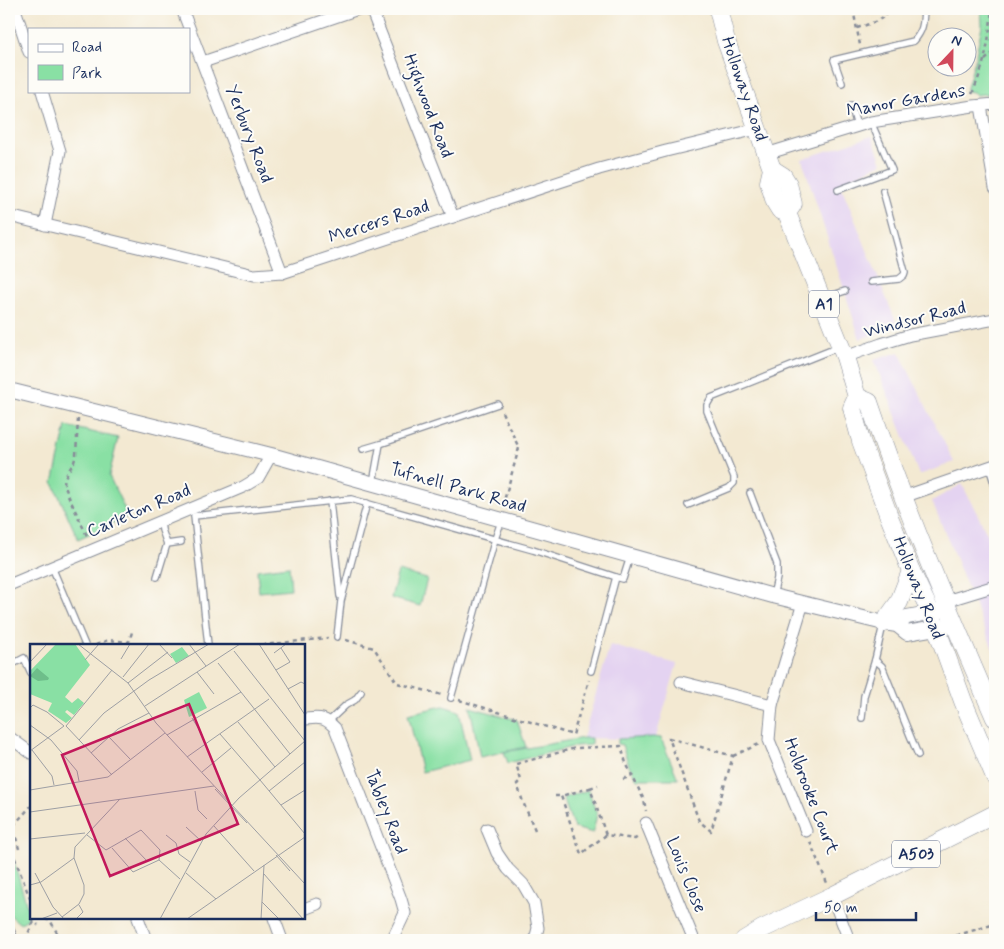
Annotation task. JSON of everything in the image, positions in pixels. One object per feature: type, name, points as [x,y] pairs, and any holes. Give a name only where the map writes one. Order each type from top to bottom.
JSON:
[{"type":"highway","name":"Holloway Road","points":[[718,9],[726,41],[769,162],[784,176],[788,184],[793,204],[787,213],[822,299],[857,397],[852,408],[861,441],[911,571],[933,620],[963,701],[995,777]]},
{"type":"highway","name":"Holloway Road","points":[[857,397],[869,402],[903,497],[995,718]]},
{"type":"highway","points":[[890,624],[911,571]]},
{"type":"highway","name":"A503","points":[[744,940],[762,929],[995,814]]},
{"type":"street","points":[[15,9],[28,49]]},
{"type":"street","name":"Yerbury Road","points":[[182,9],[190,28]]},
{"type":"street","points":[[203,62],[358,9]]},
{"type":"street","name":"Highwood Road","points":[[371,9],[452,217]]},
{"type":"street","name":"Yerbury Road","points":[[190,29],[282,273]]},
{"type":"street","points":[[42,92],[60,151],[45,225]]},
{"type":"street","name":"Manor Gardens","points":[[769,162],[871,122],[995,104]]},
{"type":"street","points":[[981,106],[995,188]]},
{"type":"street","name":"Mercers Road","points":[[9,216],[254,275],[282,273],[599,169],[757,129]]},
{"type":"street","name":"Windsor Road","points":[[842,352],[881,344],[910,335],[995,319]]},
{"type":"street","name":"Tufnell Park Road","points":[[9,390],[271,455],[773,596],[890,624]]},
{"type":"street","name":"Carleton Road","points":[[9,585],[243,487],[258,478],[271,455]]},
{"type":"street","points":[[903,497],[992,466]]},
{"type":"street","points":[[890,624],[907,617],[933,620],[995,586]]},
{"type":"street","name":"Holbrooke Court","points":[[803,603],[772,706],[769,740],[806,831]]},
{"type":"street","points":[[681,682],[772,706]]},
{"type":"street","points":[[305,719],[318,718],[329,721]]},
{"type":"street","name":"Tabley Road","points":[[329,721],[335,728],[401,899],[405,913],[392,940]]},
{"type":"street","points":[[9,736],[30,752]]},
{"type":"street","name":"Louis Close","points":[[645,822],[694,940]]},
{"type":"street","points":[[487,829],[497,853],[508,869],[524,884],[534,903],[538,928],[535,940]]},
{"type":"street","points":[[832,896],[849,940]]},
{"type":"street","points":[[305,909],[317,904]]},
{"type":"street","points":[[138,919],[146,940]]},
{"type":"street","points":[[277,919],[282,940]]},
{"type":"lane","points":[[842,83],[834,60],[914,41],[923,27],[924,9]]},
{"type":"lane","points":[[851,105],[857,126]]},
{"type":"lane","points":[[838,190],[892,170],[871,122]]},
{"type":"lane","points":[[871,282],[899,279],[905,272],[883,191]]},
{"type":"lane","points":[[822,299],[844,291]]},
{"type":"lane","points":[[688,505],[729,488],[734,483],[734,477],[707,411],[707,405],[711,398],[842,352]]},
{"type":"lane","points":[[363,449],[498,404]]},
{"type":"lane","points":[[372,483],[380,444]]},
{"type":"lane","points":[[992,466],[995,486]]},
{"type":"lane","points":[[750,493],[777,564],[777,578],[773,596]]},
{"type":"lane","points":[[208,644],[194,516],[351,499],[533,550],[623,579],[631,555]]},
{"type":"lane","points":[[330,501],[341,601]]},
{"type":"lane","points":[[337,637],[341,601],[367,504]]},
{"type":"lane","points":[[451,698],[501,519]]},
{"type":"lane","points":[[157,577],[168,544],[162,530],[161,521]]},
{"type":"lane","points":[[168,544],[181,542]]},
{"type":"lane","points":[[52,567],[85,644]]},
{"type":"lane","points":[[591,671],[616,576]]},
{"type":"lane","points":[[862,718],[864,696],[890,624]]},
{"type":"lane","points":[[9,666],[24,658],[30,671]]},
{"type":"lane","points":[[876,660],[882,666],[918,755]]},
{"type":"lane","points":[[329,721],[346,705],[355,700],[361,692]]},
{"type":"lane","points":[[9,926],[14,936],[13,940]]},
{"type":"path","points":[[853,9],[862,54]]},
{"type":"path","points":[[857,28],[878,21],[890,9]]},
{"type":"path","points":[[966,108],[984,60],[989,39],[992,9]]},
{"type":"path","points":[[984,60],[995,51]]},
{"type":"path","points":[[498,404],[519,448],[501,519]]},
{"type":"path","points":[[79,408],[76,455],[64,482],[94,549]]},
{"type":"path","points":[[98,644],[108,640],[128,644],[132,632]]},
{"type":"path","points":[[733,756],[712,831],[699,821],[669,738],[733,756],[769,740]]},
{"type":"path","points":[[535,830],[517,784],[521,780],[516,764],[576,748],[621,746],[626,763],[644,800],[645,822],[635,838],[606,835],[581,854],[562,796]]},
{"type":"path","points":[[623,779],[632,776]]},
{"type":"path","points":[[555,796],[562,796],[598,785]]},
{"type":"path","points":[[590,788],[606,835]]},
{"type":"path","points":[[19,849],[14,825],[30,807]]},
{"type":"path","name":"Holbrooke Court","points":[[806,831],[832,896]]},
{"type":"path","points":[[9,843],[30,898]]},
{"type":"path","points":[[693,904],[699,902]]},
{"type":"path","points":[[26,940],[33,923],[38,926],[34,919]]},
{"type":"path","points":[[46,919],[51,922],[61,940]]},
{"type":"path","points":[[941,940],[995,924]]},
{"type":"path","points":[[9,936],[13,940]]},
{"type":"shaded area","points":[[872,136],[882,163],[840,183],[898,327],[860,339],[802,159]]},
{"type":"shaded area","points":[[899,352],[954,462],[919,475],[874,360]]},
{"type":"shaded area","points":[[962,484],[995,549],[995,654],[932,501]]},
{"type":"shaded area","points":[[610,645],[677,664],[656,737],[632,739],[583,738]]},
{"type":"green space","points":[[981,9],[995,9],[995,93],[976,95],[973,92],[966,91],[970,78],[976,78],[976,55],[982,25]]},
{"type":"green space","points":[[66,426],[118,438],[109,476],[128,516],[78,539],[53,483]]},
{"type":"green space","points":[[289,566],[291,589],[259,592],[257,570]]},
{"type":"green space","points":[[398,571],[427,579],[420,606],[391,598]]},
{"type":"green space","points":[[443,706],[459,711],[470,760],[422,772],[408,714]]},
{"type":"green space","points":[[470,707],[517,720],[526,747],[480,757]]},
{"type":"green space","points":[[591,738],[591,745],[576,746],[508,763],[504,752]]},
{"type":"green space","points":[[661,738],[678,779],[637,779],[629,766],[622,745],[618,744],[618,739]]},
{"type":"green space","points":[[588,790],[597,814],[593,833],[574,828],[563,798]]},
{"type":"green space","points":[[12,855],[29,913],[26,920],[19,923],[9,914],[9,860]]}]
